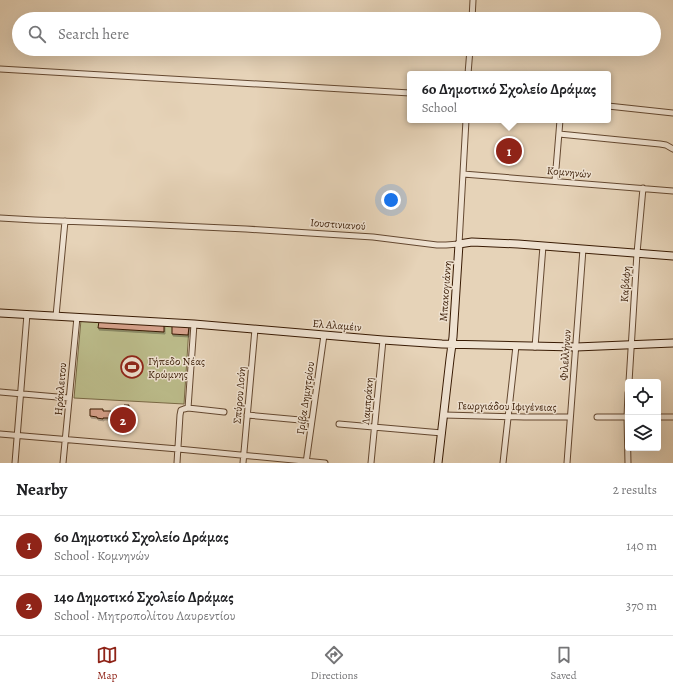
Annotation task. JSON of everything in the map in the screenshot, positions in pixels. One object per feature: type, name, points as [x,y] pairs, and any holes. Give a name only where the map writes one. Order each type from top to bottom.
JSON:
[{"type":"street","points":[[472,12],[473,0]]},
{"type":"street","points":[[468,71],[469,56]]},
{"type":"street","points":[[0,69],[407,93]]},
{"type":"street","points":[[611,106],[673,113]]},
{"type":"street","name":"Μπακογιάννη","points":[[438,463],[452,345],[466,123]]},
{"type":"street","points":[[555,181],[560,123]]},
{"type":"street","points":[[559,134],[660,144],[673,148]]},
{"type":"street","name":"Κομνηνών","points":[[463,174],[673,191]]},
{"type":"street","name":"Καβάφη","points":[[629,379],[637,253],[643,188]]},
{"type":"street","name":"Ιουστινιανού","points":[[0,218],[360,236],[438,245],[472,242],[583,248],[673,256]]},
{"type":"street","points":[[56,316],[65,221]]},
{"type":"street","points":[[535,347],[543,246]]},
{"type":"street","name":"Φιλελλήνων","points":[[567,463],[583,248]]},
{"type":"street","name":"Ελ Αλαμέιν","points":[[0,312],[194,324],[452,345],[576,347],[673,344]]},
{"type":"street","points":[[15,463],[27,314]]},
{"type":"street","name":"Ηράκλειτου","points":[[63,463],[77,317]]},
{"type":"street","points":[[188,408],[194,324]]},
{"type":"street","name":"Σπύρου Λούη","points":[[243,463],[255,329]]},
{"type":"street","name":"Γρίβα Δημητρίου","points":[[306,462],[324,335]]},
{"type":"street","name":"Λαμπράκη","points":[[372,463],[383,340]]},
{"type":"street","points":[[503,463],[516,346]]},
{"type":"street","points":[[0,392],[69,398]]},
{"type":"street","points":[[177,463],[181,410],[188,408],[224,412]]},
{"type":"street","points":[[247,414],[312,421]]},
{"type":"street","name":"Γεωργιάδου Ιφιγένειας","points":[[444,415],[570,417]]},
{"type":"street","points":[[598,417],[625,417]]},
{"type":"street","points":[[661,417],[673,417]]},
{"type":"street","points":[[339,424],[442,433]]},
{"type":"street","points":[[0,434],[325,463]]},
{"type":"street","points":[[628,451],[628,463]]},
{"type":"green space","name":"Γήπεδο Νέας Κρώμνης","points":[[81,320],[189,327],[184,404],[74,398]]},
{"type":"building","points":[[99,321],[164,325],[164,332],[98,328]]},
{"type":"building","points":[[172,326],[189,327],[188,335],[172,334]]},
{"type":"building","points":[[124,405],[129,405],[128,414],[136,415],[136,422],[126,421],[126,423],[122,423],[122,421],[113,420],[114,412],[123,413]]},
{"type":"building","points":[[90,409],[103,409],[103,411],[111,411],[110,418],[103,419],[90,416]]},
{"type":"place","name":"6o Δημοτικό Σχολείο Δράμας","points":[[509,151]]},
{"type":"place","name":"Γήπεδο Νέας Κρώμνης","points":[[132,367]]},
{"type":"place","name":"14ο Δημοτικό Σχολείο Δράμας","points":[[123,420]]}]
